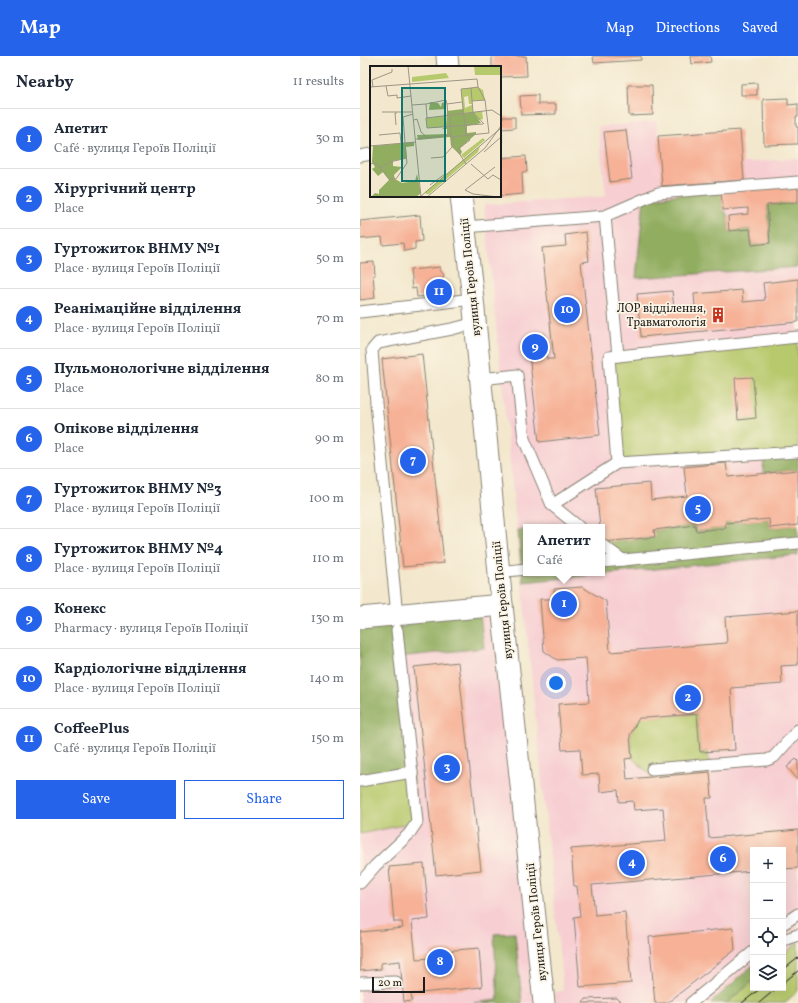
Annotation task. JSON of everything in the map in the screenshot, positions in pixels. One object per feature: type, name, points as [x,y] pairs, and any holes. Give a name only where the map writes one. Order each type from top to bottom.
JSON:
[{"type":"street","points":[[447,56],[448,66]]},
{"type":"street","name":"вулиця Героїв Поліції","points":[[461,197],[473,299],[502,605],[544,1003]]},
{"type":"street","points":[[360,618],[397,622],[502,605]]},
{"type":"lane","points":[[360,156],[370,154]]},
{"type":"lane","points":[[465,227],[605,216],[658,193],[798,182]]},
{"type":"lane","points":[[605,216],[618,356]]},
{"type":"lane","points":[[360,312],[473,299]]},
{"type":"lane","points":[[360,883],[375,866],[409,834],[417,822],[372,350],[378,343],[452,329],[475,323]]},
{"type":"lane","points":[[617,463],[609,357],[798,337]]},
{"type":"lane","points":[[481,379],[517,375],[524,439],[552,505],[575,524]]},
{"type":"lane","points":[[552,505],[617,463],[798,452]]},
{"type":"lane","points":[[605,562],[798,543]]},
{"type":"lane","points":[[605,547],[623,560]]},
{"type":"lane","points":[[499,572],[523,569]]},
{"type":"lane","points":[[652,769],[767,760],[774,757],[798,730]]},
{"type":"lane","points":[[360,781],[412,772]]},
{"type":"lane","points":[[786,922],[798,914]]},
{"type":"lane","points":[[786,924],[798,934],[786,939]]},
{"type":"lane","points":[[691,1003],[750,954]]},
{"type":"lane","points":[[360,983],[396,982]]},
{"type":"shaded area","points":[[656,121],[658,136],[740,130],[743,163],[798,158],[798,942],[786,951],[786,847],[750,847],[750,970],[712,1003],[556,1003],[554,992],[563,991],[484,205],[606,196],[598,127]]},
{"type":"shaded area","points":[[502,605],[544,1003],[360,1003],[360,618]]},
{"type":"green space","points":[[721,189],[723,208],[728,216],[729,231],[750,229],[752,245],[770,243],[767,205],[798,202],[798,267],[636,278],[644,199]]},
{"type":"green space","points":[[797,338],[798,452],[617,463],[609,357]]},
{"type":"green space","points":[[798,452],[798,470],[763,473],[764,454]]},
{"type":"green space","points":[[769,519],[770,528],[798,525],[798,555],[605,574],[605,542],[654,537],[654,530],[695,525],[696,531],[726,528],[725,523]]},
{"type":"green space","points":[[518,530],[523,530],[523,576],[584,576],[523,582]]},
{"type":"green space","points":[[479,606],[484,648],[399,657],[412,772],[360,781],[360,618]]},
{"type":"green space","points":[[697,714],[700,752],[708,752],[710,772],[653,777],[632,758],[630,735],[639,718]]},
{"type":"green space","points":[[412,772],[417,822],[360,834],[360,781]]},
{"type":"green space","points":[[515,933],[522,1003],[474,1003],[498,1000],[494,934]]},
{"type":"green space","points":[[798,942],[798,991],[784,1003],[727,1003],[750,984],[750,991],[786,991],[786,952]]},
{"type":"green space","points":[[750,968],[750,984],[727,1003],[711,1003]]},
{"type":"building","points":[[492,56],[526,56],[527,76],[501,77],[501,66],[492,66]]},
{"type":"building","points":[[593,56],[641,56],[641,60],[594,63]]},
{"type":"building","points":[[691,56],[710,56],[711,62],[692,64]]},
{"type":"building","points":[[757,83],[757,95],[741,95],[741,84]]},
{"type":"building","points":[[628,85],[652,85],[653,115],[629,116]]},
{"type":"building","points":[[538,95],[538,104],[556,104],[556,114],[521,115],[520,96]]},
{"type":"building","points":[[788,98],[788,105],[798,104],[796,127],[798,127],[798,144],[764,145],[763,99]]},
{"type":"building","points":[[501,117],[515,117],[515,128],[501,129]]},
{"type":"building","points":[[626,130],[632,179],[610,182],[604,132]]},
{"type":"building","points":[[740,130],[744,180],[662,186],[658,136]]},
{"type":"building","points":[[501,133],[502,133],[501,146]]},
{"type":"building","points":[[526,156],[527,172],[522,172],[523,194],[501,196],[501,158]]},
{"type":"building","points":[[798,184],[798,202],[767,205],[770,243],[752,245],[750,229],[729,231],[728,216],[748,214],[748,208],[723,210],[721,193]]},
{"type":"building","points":[[420,215],[422,241],[415,242],[415,249],[404,251],[403,243],[383,245],[382,237],[360,239],[360,221]]},
{"type":"building","points":[[586,232],[589,261],[581,262],[600,435],[539,442],[527,336],[544,334],[547,359],[554,359],[542,248],[566,246],[565,235]]},
{"type":"building","points":[[374,262],[375,275],[373,275],[375,298],[360,300],[360,263]]},
{"type":"building","points":[[440,267],[440,270],[444,275],[441,281],[442,290],[439,295],[417,297],[416,288],[412,289],[410,270]]},
{"type":"building","name":"ЛОР відділення, Травматологія","points":[[798,279],[798,322],[641,337],[637,294],[672,291],[674,308],[695,306],[694,294],[742,290],[743,302],[765,300],[763,283]]},
{"type":"building","points":[[422,354],[444,563],[403,567],[382,359]]},
{"type":"building","points":[[753,377],[756,418],[738,420],[735,378]]},
{"type":"building","points":[[726,463],[728,477],[798,470],[798,525],[770,528],[769,519],[725,523],[726,528],[696,531],[695,525],[654,530],[655,537],[605,542],[605,524],[600,524],[596,488],[650,483],[651,500],[687,496],[684,467]]},
{"type":"building","points":[[582,587],[606,601],[610,652],[727,643],[725,617],[798,611],[798,665],[781,666],[782,684],[731,688],[735,750],[700,752],[697,714],[639,718],[630,735],[632,758],[625,759],[627,779],[710,772],[712,798],[706,798],[709,838],[798,830],[798,868],[786,869],[786,847],[750,847],[750,871],[592,885],[595,915],[625,912],[631,983],[580,987],[574,917],[580,916],[577,886],[574,886],[571,849],[666,841],[663,808],[634,810],[633,801],[619,802],[618,790],[600,792],[599,774],[582,775],[580,749],[562,750],[558,704],[589,702],[586,658],[557,660],[544,651],[540,599],[555,599],[554,589]]},
{"type":"building","points":[[458,662],[481,870],[436,875],[414,667]]},
{"type":"building","points":[[796,759],[798,761],[798,780],[787,767]]},
{"type":"building","points":[[424,864],[429,919],[412,921],[416,959],[432,958],[431,952],[479,948],[482,987],[411,994],[412,1001],[404,1002],[400,961],[381,963],[381,969],[360,971],[360,932],[403,928],[402,922],[394,922],[389,867]]},
{"type":"building","points":[[733,928],[735,950],[667,1003],[655,1003],[649,937]]},
{"type":"building","points":[[617,998],[622,1003],[583,1003],[585,999]]},
{"type":"tram line","points":[[786,968],[798,958]]},
{"type":"tram line","points":[[786,981],[798,971]]},
{"type":"tram line","points":[[742,1003],[757,991]]},
{"type":"tram line","points":[[759,1003],[773,991]]},
{"type":"place","name":"CoffeePlus","points":[[439,292]]},
{"type":"place","name":"Кардіологічне відділення","points":[[567,310]]},
{"type":"place","name":"ЛОР відділення, Травматологія","points":[[718,315]]},
{"type":"place","name":"Конекс","points":[[535,347]]},
{"type":"place","name":"Гуртожиток ВНМУ №3","points":[[413,461]]},
{"type":"place","name":"Пульмонологічне відділення","points":[[698,509]]},
{"type":"place","name":"Апетит","points":[[564,604]]},
{"type":"place","name":"Хірургічний центр","points":[[688,698]]},
{"type":"place","name":"Гуртожиток ВНМУ №1","points":[[447,768]]},
{"type":"place","name":"Опікове відділення","points":[[723,859]]},
{"type":"place","name":"Реанімаційне відділення","points":[[632,863]]},
{"type":"place","name":"Гуртожиток ВНМУ №4","points":[[440,962]]}]
